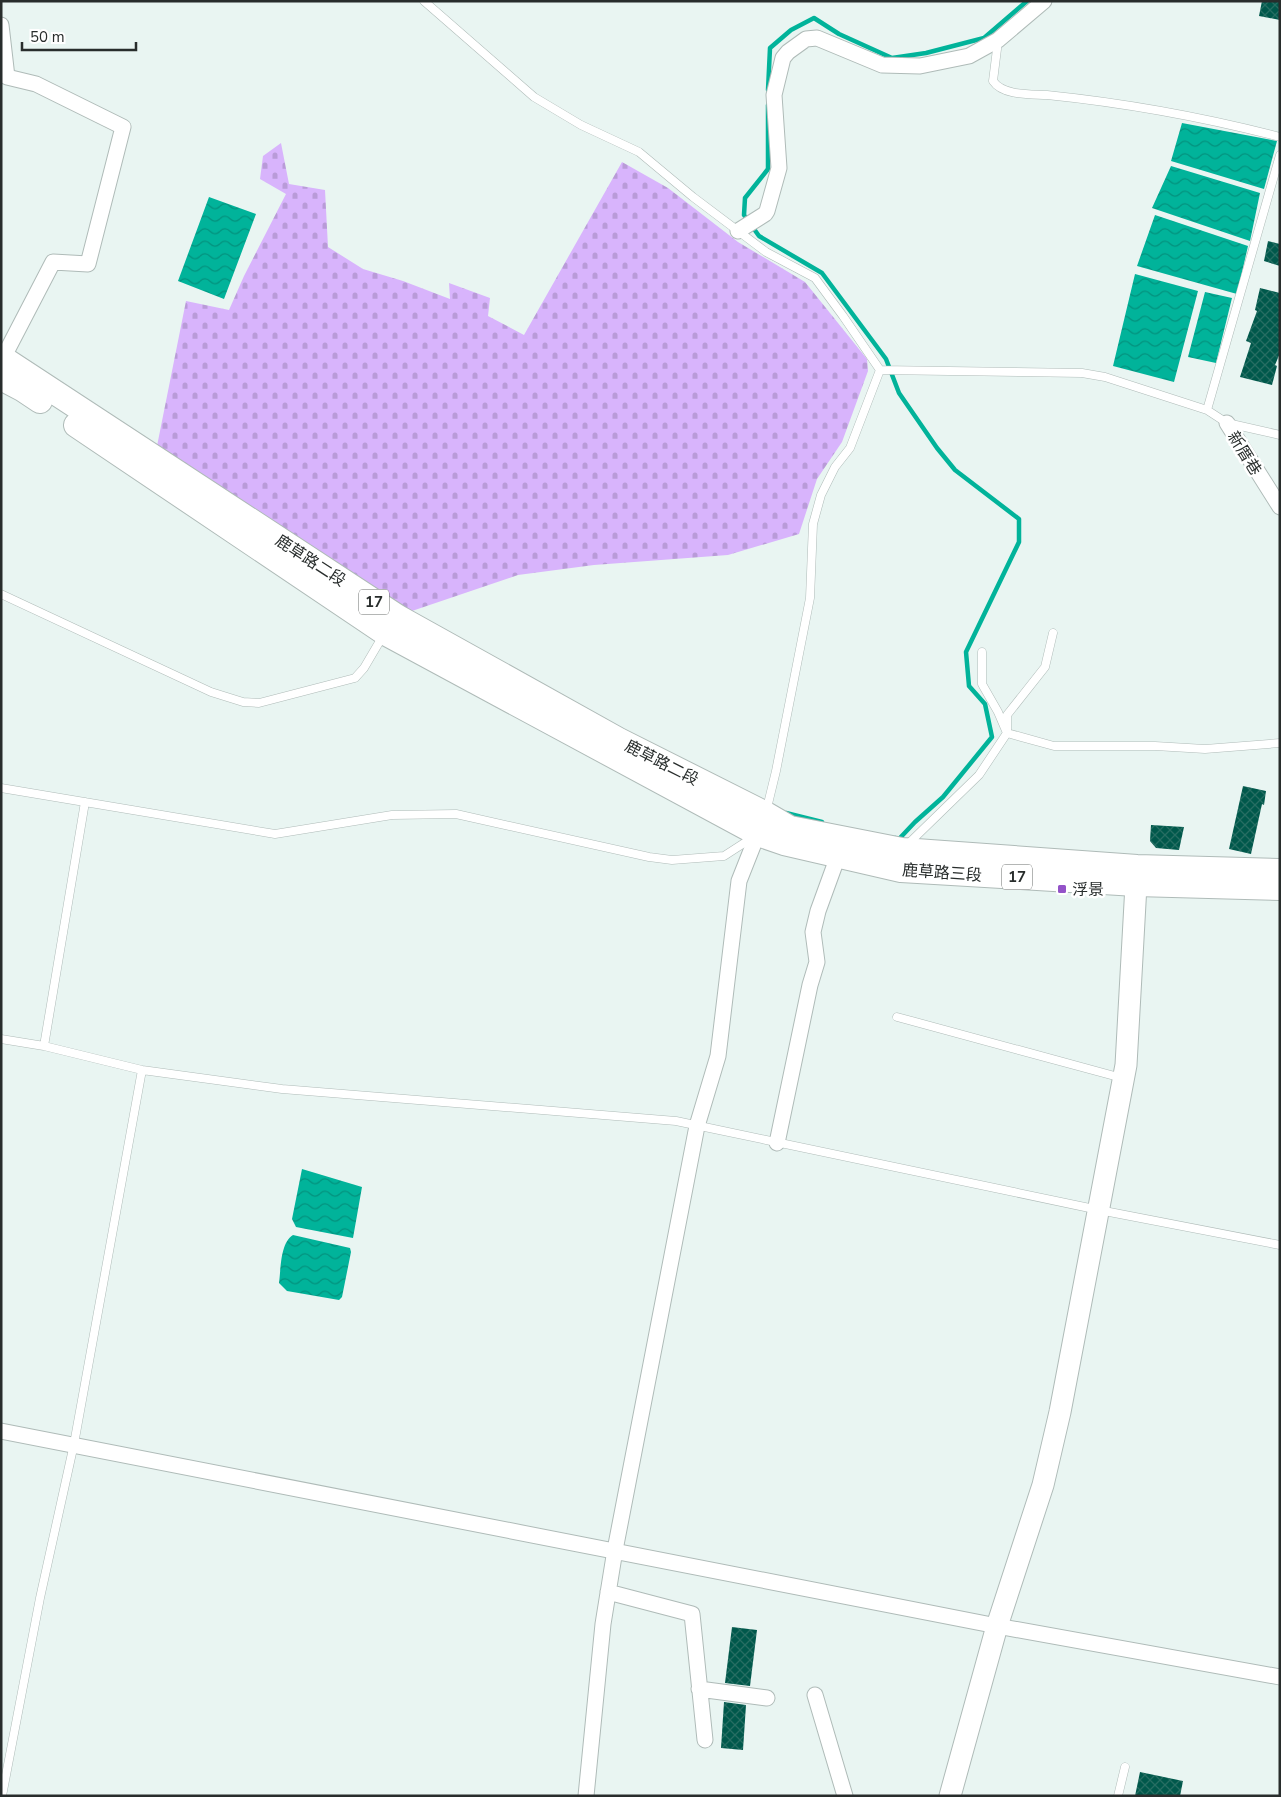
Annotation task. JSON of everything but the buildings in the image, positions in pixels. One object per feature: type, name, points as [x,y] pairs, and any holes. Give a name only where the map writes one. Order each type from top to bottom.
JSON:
[{"type":"main road","name":"鹿草路二段","points":[[2,364],[22,388],[385,633],[762,824]]},
{"type":"main road","name":"鹿草路二段","points":[[2,364],[398,617],[619,740],[762,824]]},
{"type":"main road","name":"鹿草路三段","points":[[762,824],[784,843],[838,856],[1137,875],[1280,888]]},
{"type":"main road","name":"鹿草路三段","points":[[762,824],[790,828],[902,860]]},
{"type":"main road","name":"鹿草路三段","points":[[1137,875],[1280,870]]},
{"type":"street","points":[[738,231],[765,214],[780,168],[774,95],[782,58],[788,52],[806,39],[817,38],[882,65],[911,67],[969,56],[998,40],[1044,1]]},
{"type":"street","points":[[1,25],[7,76],[36,84],[123,127],[88,264],[53,262],[2,364]]},
{"type":"street","name":"新厝巷","points":[[1227,424],[1280,506]]},
{"type":"street","points":[[586,1796],[603,1624],[615,1550],[697,1126],[718,1056],[739,881],[762,824]]},
{"type":"street","points":[[777,1142],[810,985],[817,962],[813,932],[818,911],[838,856]]},
{"type":"street","points":[[950,1796],[997,1626],[1045,1476],[1060,1412],[1124,1079],[1137,875]]},
{"type":"street","points":[[1,1431],[997,1626],[1280,1677]]},
{"type":"street","points":[[608,1592],[692,1614],[704,1740]]},
{"type":"street","points":[[699,1689],[767,1698]]},
{"type":"street","points":[[815,1695],[846,1796]]},
{"type":"lane","points":[[424,1],[534,97],[581,125],[639,152],[766,252],[814,278],[880,370]]},
{"type":"lane","points":[[998,40],[993,81],[997,87],[1013,92],[1093,100],[1218,121],[1280,137]]},
{"type":"lane","points":[[1207,410],[1280,155]]},
{"type":"lane","points":[[880,370],[1082,373],[1105,378],[1207,410],[1227,424],[1280,436]]},
{"type":"lane","points":[[1,788],[275,834],[392,815],[456,814],[648,857],[672,860],[724,856],[762,824],[776,771],[810,598],[813,524],[820,495],[835,467],[850,448],[880,370]]},
{"type":"lane","points":[[1,594],[211,692],[243,702],[265,702],[355,678],[364,668],[385,633]]},
{"type":"lane","points":[[902,860],[979,775],[1007,733],[1007,715],[1045,667],[1052,633]]},
{"type":"lane","points":[[982,652],[982,684],[998,712],[1007,733]]},
{"type":"lane","points":[[1007,733],[1054,746],[1155,746],[1205,749],[1280,743]]},
{"type":"lane","points":[[44,1046],[85,802]]},
{"type":"lane","points":[[897,1017],[1124,1079]]},
{"type":"lane","points":[[1,1039],[44,1046],[142,1070],[282,1089],[676,1121],[1099,1210],[1280,1245]]},
{"type":"lane","points":[[2,1796],[40,1598],[74,1444],[142,1070]]},
{"type":"lane","points":[[1118,1796],[1125,1767]]},
{"type":"green space","points":[[281,143],[289,184],[325,190],[328,247],[363,269],[403,281],[450,299],[449,283],[490,298],[488,316],[524,335],[622,162],[668,188],[738,242],[805,282],[867,359],[868,371],[842,442],[817,479],[799,534],[728,555],[594,565],[518,575],[409,612],[157,446],[186,301],[229,310],[244,276],[286,194],[260,179],[263,156]]},
{"type":"water","points":[[1182,123],[1277,141],[1264,189],[1171,161]]},
{"type":"water","points":[[1171,166],[1260,193],[1250,241],[1152,208]]},
{"type":"water","points":[[209,197],[256,214],[224,299],[178,281]]},
{"type":"water","points":[[1155,215],[1248,246],[1237,294],[1137,266]]},
{"type":"water","points":[[1135,274],[1198,291],[1174,382],[1113,366]]},
{"type":"water","points":[[1205,292],[1232,298],[1216,363],[1188,357]]},
{"type":"water","points":[[302,1169],[362,1187],[353,1238],[296,1227],[292,1219]]},
{"type":"water","points":[[293,1235],[350,1248],[351,1252],[342,1297],[339,1300],[287,1291],[279,1283],[283,1250]]},
{"type":"waterway","points":[[768,90],[770,48],[791,30],[814,18],[839,34],[892,58],[926,53],[984,38],[1027,1]]},
{"type":"waterway","points":[[768,105],[768,169],[745,198],[744,215],[759,236],[822,273],[886,359],[899,393],[937,448],[955,470],[1019,519],[1019,542],[966,652],[969,686],[985,704],[992,737],[943,797],[899,839],[895,838]]},
{"type":"waterway","points":[[786,813],[822,822]]},
{"type":"place","name":"浮景","points":[[1062,889]]}]
